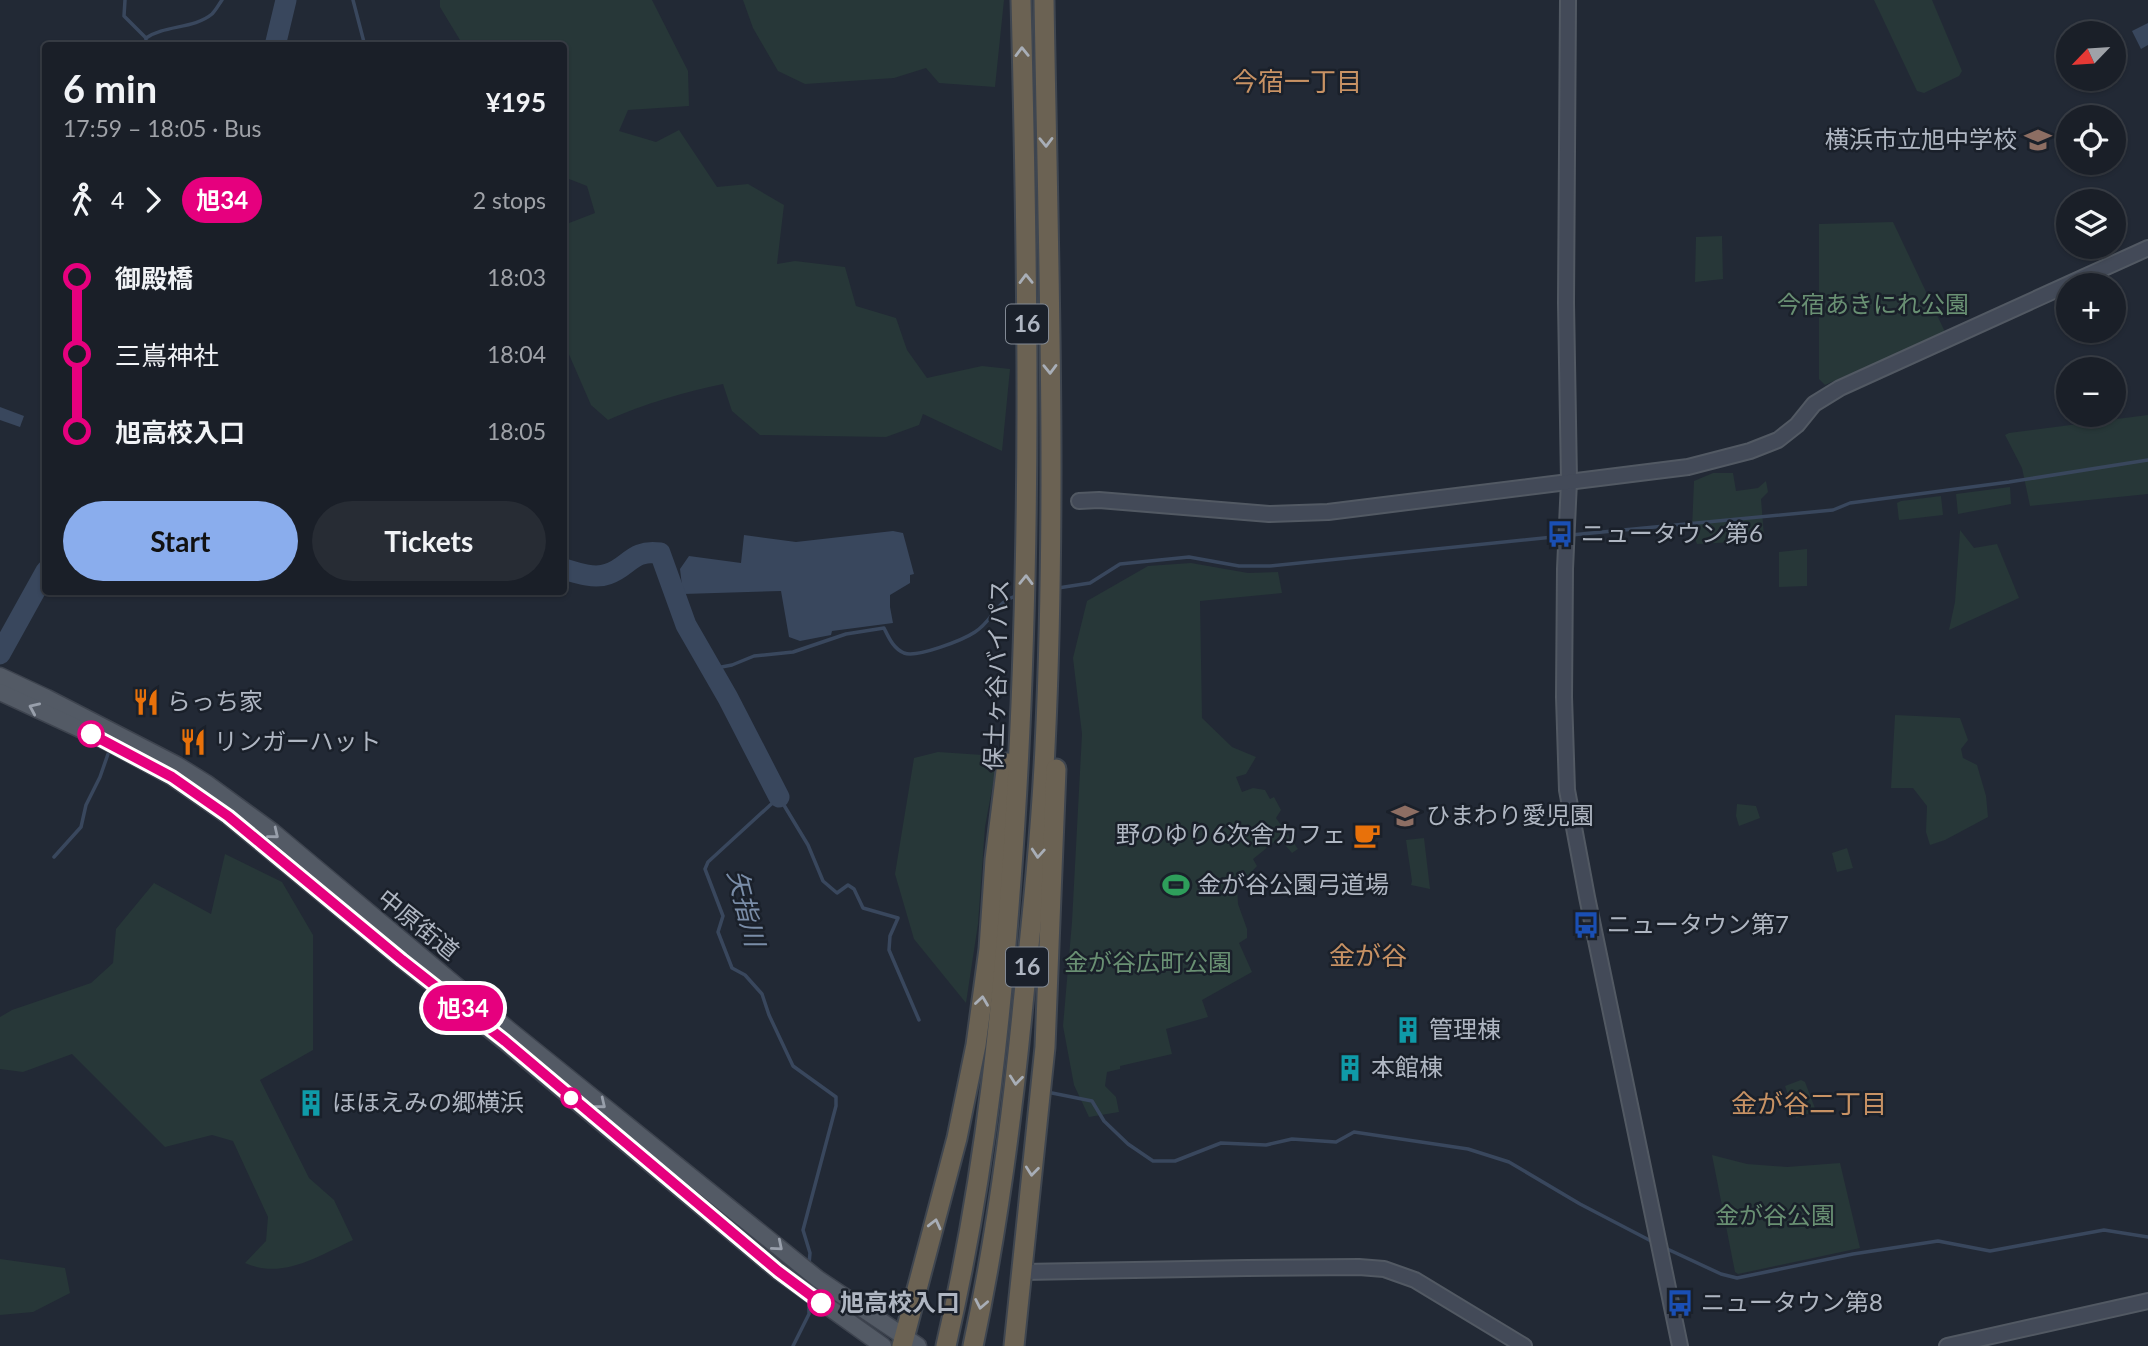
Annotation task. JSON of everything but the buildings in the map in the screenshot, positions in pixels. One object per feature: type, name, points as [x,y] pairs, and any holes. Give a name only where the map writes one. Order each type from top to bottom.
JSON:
[{"type":"highway","name":"保土ヶ谷バイパス","points":[[948,1336],[977,1190],[1001,1017],[1025,648],[1028,380],[1021,0]]},
{"type":"highway","name":"保土ヶ谷バイパス","points":[[973,1344],[986,1283],[1012,1116],[1035,894],[1045,745],[1050,589],[1051,419],[1044,0]]},
{"type":"highway","points":[[1014,1346],[1045,1047],[1053,883],[1057,754],[1050,589]]},
{"type":"highway","points":[[908,1343],[976,1045],[989,949],[996,846],[1025,648]]},
{"type":"main road","name":"中原街道","points":[[1,682],[177,765],[206,783],[273,832],[391,933],[789,1256],[908,1343]]},
{"type":"main road","name":"中原街道","points":[[1,682],[172,777],[228,816],[505,1041],[778,1271],[883,1346]]},
{"type":"street","points":[[1568,0],[1566,303],[1569,481],[1564,684],[1567,790],[1680,1346]]},
{"type":"street","points":[[1079,501],[1099,500],[1269,514],[1328,512],[1688,467],[1750,451],[1778,440],[1797,425],[1814,404],[1840,388],[2148,248]]},
{"type":"street","points":[[1022,1272],[1359,1267],[1384,1269],[1415,1280],[1524,1346]]},
{"type":"street","points":[[1947,1346],[2148,1301]]},
{"type":"green space","points":[[440,0],[652,0],[688,71],[689,106],[628,110],[619,131],[656,142],[679,130],[717,187],[748,184],[784,205],[777,264],[795,261],[845,267],[856,306],[896,318],[907,350],[927,378],[982,366],[1010,369],[1002,451],[923,414],[919,425],[886,437],[760,435],[732,411],[723,384],[664,399],[608,420],[591,405],[567,350],[567,224],[595,213],[587,186],[567,178],[567,42],[461,42],[440,7]]},
{"type":"green space","points":[[743,0],[1004,0],[995,87],[939,83],[926,68],[894,78],[805,84],[778,71],[753,28]]},
{"type":"green space","points":[[1874,0],[1932,0],[1962,71],[1959,76],[1924,93],[1917,91]]},
{"type":"green space","name":"今宿あきにれ公園","points":[[1893,222],[1945,332],[1825,385],[1819,379],[1819,224]]},
{"type":"green space","points":[[1722,236],[1723,279],[1695,282],[1696,237]]},
{"type":"green space","points":[[2148,415],[2148,494],[2030,506],[2022,468],[2005,435],[2056,427],[2126,427],[2126,418]]},
{"type":"green space","points":[[1713,473],[1733,473],[1736,491],[1758,488],[1766,481],[1768,492],[1761,499],[1764,536],[1755,541],[1697,544],[1692,530],[1694,481]]},
{"type":"green space","points":[[2010,487],[2011,504],[1958,514],[1956,494]]},
{"type":"green space","points":[[1941,496],[1943,515],[1899,520],[1897,503]]},
{"type":"green space","points":[[1960,530],[1974,548],[1997,544],[2019,598],[1949,630],[1955,602]]},
{"type":"green space","points":[[1807,549],[1807,586],[1779,587],[1779,552]]},
{"type":"green space","name":"金が谷広町公園","points":[[1191,563],[1248,573],[1278,572],[1282,593],[1200,601],[1202,718],[1232,747],[1256,757],[1246,774],[1236,777],[1242,792],[1253,788],[1265,790],[1270,799],[1274,797],[1281,810],[1276,818],[1298,849],[1292,853],[1279,838],[1253,859],[1257,866],[1237,887],[1238,904],[1247,929],[1247,938],[1239,943],[1252,972],[1202,1000],[1208,1017],[1166,1029],[1172,1054],[1120,1066],[1120,1069],[1107,1072],[1105,1086],[1116,1097],[1119,1112],[1089,1117],[1074,1085],[1063,1026],[1072,922],[1082,734],[1073,658],[1087,601],[1148,566]]},
{"type":"green space","points":[[1895,715],[1960,718],[1968,740],[1961,749],[1963,758],[1977,765],[1986,796],[1988,817],[1930,845],[1926,832],[1927,806],[1913,788],[1891,788]]},
{"type":"green space","points":[[938,752],[998,756],[985,827],[978,924],[966,1003],[914,939],[895,874],[914,758]]},
{"type":"green space","points":[[1737,804],[1756,806],[1760,818],[1739,826]]},
{"type":"green space","points":[[1424,838],[1430,889],[1411,885],[1406,840]]},
{"type":"green space","points":[[1847,848],[1853,868],[1837,872],[1832,853]]},
{"type":"green space","points":[[225,854],[282,882],[313,935],[313,1050],[260,1080],[309,1178],[334,1200],[353,1240],[300,1264],[273,1269],[245,1263],[266,1241],[268,1217],[233,1141],[212,1135],[165,1147],[72,1054],[23,1072],[0,1069],[0,1017],[12,1010],[91,983],[113,963],[116,929],[154,883],[211,914]]},
{"type":"green space","points":[[1801,1080],[1805,1082],[1816,1111],[1796,1118],[1785,1086]]},
{"type":"green space","name":"金が谷公園","points":[[1712,1155],[1747,1164],[1787,1167],[1840,1163],[1860,1248],[1738,1274],[1735,1272]]},
{"type":"green space","points":[[0,1259],[65,1268],[70,1293],[33,1312],[0,1315]]},
{"type":"water","points":[[2148,23],[2148,45],[2141,49],[2132,31]]},
{"type":"water","points":[[0,407],[24,416],[20,427],[0,420]]},
{"type":"water","points":[[893,531],[903,533],[914,574],[910,575],[910,583],[890,595],[893,623],[832,631],[831,635],[800,641],[789,637],[781,591],[683,594],[680,569],[689,556],[741,563],[744,535],[796,542]]},
{"type":"waterway","points":[[125,0],[124,16],[146,38]]},
{"type":"waterway","points":[[146,42],[146,38],[154,34],[205,19],[222,0]]},
{"type":"waterway","points":[[276,42],[286,0]]},
{"type":"waterway","points":[[353,0],[364,42]]},
{"type":"waterway","points":[[1571,535],[1833,510],[1850,503],[2148,460]]},
{"type":"waterway","points":[[1058,588],[1090,583],[1120,564],[1189,557],[1239,566],[1270,566],[1563,536]]},
{"type":"waterway","name":"矢指川","points":[[567,570],[586,575],[603,575],[615,571],[637,556],[651,552],[660,553],[686,625],[728,698],[779,797]]},
{"type":"waterway","points":[[0,654],[42,578]]},
{"type":"waterway","points":[[711,669],[732,665],[754,656],[793,652],[846,634],[884,628],[900,651],[910,654],[929,651],[975,632],[1005,601],[1020,595]]},
{"type":"waterway","points":[[54,857],[81,827],[86,805],[108,754]]},
{"type":"waterway","name":"矢指川","points":[[809,1264],[810,1253],[803,1230],[836,1106],[836,1097],[793,1066],[762,994],[745,975],[732,968],[718,932],[723,916],[705,869],[708,862],[779,797],[808,845],[823,881],[837,893],[848,885],[854,889],[863,908],[898,918],[890,936],[889,950],[919,1020]]},
{"type":"waterway","points":[[1052,1093],[1092,1101],[1104,1121],[1128,1144],[1153,1161],[1175,1161],[1221,1143],[1266,1145],[1292,1139],[1336,1142],[1354,1132],[1468,1149],[1509,1162],[1580,1204],[1653,1242]]},
{"type":"waterway","points":[[1663,1247],[1721,1274],[1737,1278],[1853,1254],[1938,1241],[1990,1251],[2104,1230],[2148,1237]]},
{"type":"waterway","name":"矢指川","points":[[793,1346],[809,1314],[809,1300]]},
{"type":"bus line","name":"旭34","points":[[91,734],[172,777],[228,816],[505,1041],[778,1271],[821,1303]]},
{"type":"place","name":"横浜市立旭中学校","points":[[2038,140]]},
{"type":"place","name":"ニュータウン第6","points":[[1560,534]]},
{"type":"place","name":"らっち家","points":[[146,702]]},
{"type":"place","name":"リンガーハット","points":[[193,742]]},
{"type":"place","name":"ひまわり愛児園","points":[[1405,816]]},
{"type":"place","name":"野のゆり6次舎カフェ","points":[[1367,835]]},
{"type":"place","name":"金が谷公園弓道場","points":[[1176,885]]},
{"type":"place","name":"ニュータウン第7","points":[[1586,925]]},
{"type":"place","name":"管理棟","points":[[1408,1030]]},
{"type":"place","name":"本館棟","points":[[1350,1068]]},
{"type":"place","name":"ほほえみの郷横浜","points":[[311,1103]]},
{"type":"place","name":"旭高校入口","points":[[821,1303]]},
{"type":"place","name":"ニュータウン第8","points":[[1680,1303]]},
{"type":"district","name":"今宿一丁目","points":[[1297,82]]},
{"type":"district","name":"金が谷","points":[[1368,956]]},
{"type":"district","name":"金が谷二丁目","points":[[1809,1104]]}]
